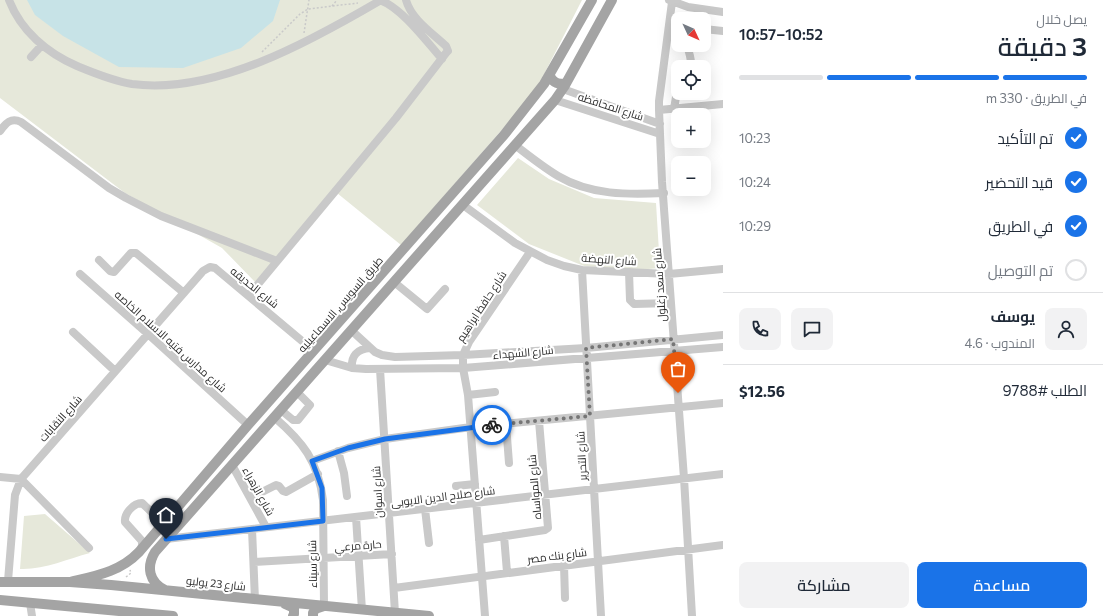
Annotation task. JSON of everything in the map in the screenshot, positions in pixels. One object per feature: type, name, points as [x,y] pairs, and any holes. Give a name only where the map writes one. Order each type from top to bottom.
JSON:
[{"type":"main road","name":"طريق السويس, الاسماعيليه","points":[[70,582],[102,575],[126,564],[139,552],[248,425],[504,135],[550,76],[592,0]]},
{"type":"main road","points":[[165,590],[155,583],[151,577],[149,566],[151,559],[166,539],[567,88],[612,0]]},
{"type":"main road","points":[[550,76],[554,82],[562,84],[567,88]]},
{"type":"main road","points":[[538,92],[546,94],[551,100],[554,101]]},
{"type":"main road","points":[[139,552],[145,559],[151,559]]},
{"type":"main road","name":"شارع 23 يوليو","points":[[4,582],[70,582],[117,585],[205,593],[255,600],[430,616]]},
{"type":"main road","points":[[0,600],[112,614],[173,616]]},
{"type":"main road","points":[[282,602],[294,608],[293,616]]},
{"type":"main road","points":[[313,616],[313,611],[324,606]]},
{"type":"street","points":[[9,0],[20,22],[33,38],[48,51],[73,64],[107,78],[131,84],[180,84],[226,74],[302,43],[352,17],[380,0],[407,14],[428,29],[447,48],[442,59],[392,123],[248,295]]},
{"type":"street","points":[[406,0],[407,14],[421,36],[442,59]]},
{"type":"street","points":[[670,1],[723,12]]},
{"type":"street","name":"شارع سعد زغلول","points":[[670,1],[669,28],[659,110],[692,616]]},
{"type":"street","points":[[421,36],[428,29]]},
{"type":"street","points":[[711,30],[723,31]]},
{"type":"street","points":[[31,57],[42,45]]},
{"type":"street","points":[[566,103],[567,88],[660,124]]},
{"type":"street","name":"شارع المحافظه","points":[[554,101],[566,103],[660,134]]},
{"type":"street","points":[[684,108],[723,104]]},
{"type":"street","points":[[659,110],[671,109]]},
{"type":"street","points":[[0,131],[7,122],[17,120],[109,188],[126,198],[162,216],[277,261]]},
{"type":"street","points":[[516,145],[549,170],[577,185],[595,190],[632,195],[664,193]]},
{"type":"street","name":"شارع النهضة","points":[[463,205],[515,243],[530,252],[552,262],[582,270],[669,274],[723,269]]},
{"type":"street","name":"شارع حافظ ابراهيم","points":[[485,616],[471,428],[463,355],[468,342],[530,252]]},
{"type":"street","points":[[99,260],[110,271],[114,272],[131,253],[136,253],[184,293]]},
{"type":"street","name":"شارع الحديقه","points":[[184,293],[203,271],[210,267],[215,268],[314,351]]},
{"type":"street","name":"شارع التحرير","points":[[582,270],[601,616]]},
{"type":"street","points":[[629,272],[630,300],[634,304],[671,303]]},
{"type":"street","name":"شارع مدارس فتيه الاسلام الخاصه","points":[[80,274],[248,425]]},
{"type":"street","points":[[394,282],[427,308],[445,289]]},
{"type":"street","name":"شارع النقابات","points":[[4,582],[16,495],[21,479],[184,293]]},
{"type":"street","name":"شارع الشهداء","points":[[351,330],[370,348],[382,355],[395,358],[586,348],[723,335]]},
{"type":"street","points":[[73,332],[115,371]]},
{"type":"street","name":"شارع الشهداء","points":[[325,360],[352,368],[464,368],[723,347]]},
{"type":"street","points":[[352,368],[351,362],[358,351],[363,348],[370,348]]},
{"type":"street","name":"شارع اسوان","points":[[380,369],[395,613]]},
{"type":"street","points":[[278,413],[293,420],[298,420],[310,405],[297,392]]},
{"type":"street","points":[[468,395],[495,392]]},
{"type":"street","points":[[312,461],[338,451],[385,439],[506,424],[723,403]]},
{"type":"street","name":"شارع سيناء","points":[[278,413],[300,442],[318,474],[323,500],[324,606]]},
{"type":"street","name":"شارع المواساه","points":[[479,540],[547,529],[548,526],[539,421]]},
{"type":"street","points":[[506,424],[509,463]]},
{"type":"street","points":[[338,451],[344,473],[347,496]]},
{"type":"street","name":"شارع الزهراء","points":[[232,465],[266,527]]},
{"type":"street","points":[[250,498],[276,485],[279,486],[283,492],[286,492],[318,474]]},
{"type":"street","name":"شارع صلاح الدين الايوبى","points":[[166,539],[723,474]]},
{"type":"street","points":[[0,477],[21,479],[89,548]]},
{"type":"street","points":[[456,486],[475,484]]},
{"type":"street","points":[[139,552],[142,541],[125,522],[125,516],[137,504],[142,503],[164,524]]},
{"type":"street","points":[[425,509],[429,543]]},
{"type":"street","points":[[356,517],[362,610]]},
{"type":"street","points":[[252,529],[255,600]]},
{"type":"street","points":[[504,536],[507,572]]},
{"type":"street","name":"شارع بنك مصر","points":[[394,588],[507,572],[723,545]]},
{"type":"street","name":"حارة مرعي","points":[[254,562],[392,554]]},
{"type":"street","points":[[564,565],[565,598]]},
{"type":"street","points":[[30,603],[32,616]]},
{"type":"path","points":[[302,43],[309,0]]},
{"type":"path","points":[[331,7],[337,0]]},
{"type":"path","points":[[251,65],[292,22],[308,9],[359,3]]},
{"type":"path","points":[[126,564],[131,573],[126,577],[132,578]]},
{"type":"shaded area","points":[[0,0],[582,0],[535,92],[401,245],[337,193],[260,287],[222,248],[125,193],[0,98]]},
{"type":"shaded area","points":[[518,158],[549,179],[594,198],[656,203],[660,268],[637,270],[584,266],[529,244],[477,205]]},
{"type":"shaded area","points":[[45,514],[90,553],[47,566],[20,569],[24,516]]},
{"type":"water","points":[[27,0],[280,0],[273,21],[241,48],[183,68],[119,67],[63,36],[35,15]]},
{"type":"way so far","points":[[492,425],[590,416],[586,348],[673,339],[678,393]]},
{"type":"route","points":[[166,539],[323,521],[322,488],[316,468],[312,461],[338,451],[385,439],[492,425]]}]
